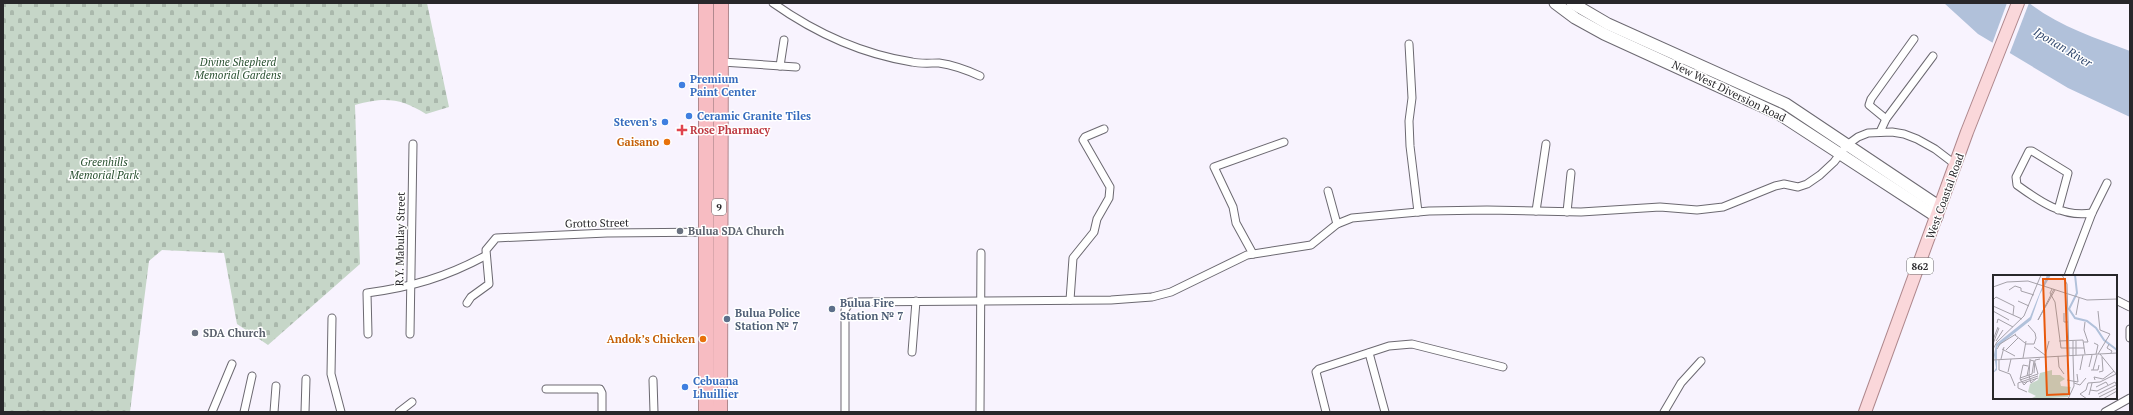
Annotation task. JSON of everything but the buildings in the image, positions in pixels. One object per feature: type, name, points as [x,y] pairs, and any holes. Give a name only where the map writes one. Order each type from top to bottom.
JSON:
[{"type":"highway","name":"9","points":[[706,3],[720,412]]},
{"type":"highway","name":"9","points":[[706,412],[713,232],[722,62],[721,3]]},
{"type":"main road","name":"West Coastal Road","points":[[1865,412],[1956,165],[2018,3]]},
{"type":"street","points":[[773,3],[817,30],[854,47],[912,63],[940,64],[966,70],[980,76]]},
{"type":"street","name":"New West Diversion Road","points":[[1555,3],[1575,18],[1604,34],[1779,114],[1844,149]]},
{"type":"street","name":"New West Diversion Road","points":[[1572,3],[1608,24],[1786,104],[1844,149],[1939,212]]},
{"type":"street","points":[[1886,119],[1869,105],[1871,99],[1914,39]]},
{"type":"street","points":[[780,66],[784,40]]},
{"type":"street","points":[[1409,44],[1412,98],[1409,121],[1410,146],[1418,212]]},
{"type":"street","points":[[1880,132],[1886,119],[1933,56]]},
{"type":"street","points":[[722,62],[796,67]]},
{"type":"street","points":[[1070,300],[1073,258],[1094,232],[1097,219],[1109,198],[1110,187],[1083,140],[1085,137],[1104,129]]},
{"type":"street","points":[[845,412],[845,310],[850,302],[981,302],[1152,297],[1171,292],[1236,260],[1253,254],[1311,245],[1337,224],[1352,218],[1418,212],[1487,210],[1567,212],[1609,211],[1660,207],[1697,210],[1714,209],[1732,206],[1775,186],[1784,184],[1798,187],[1807,184],[1820,175],[1844,149],[1858,137],[1880,132],[1898,133],[1917,139],[1956,165]]},
{"type":"street","points":[[1253,254],[1236,222],[1233,207],[1214,167],[1284,142]]},
{"type":"street","name":"R.Y. Mabulay Street","points":[[410,334],[413,144]]},
{"type":"street","points":[[1536,211],[1546,144]]},
{"type":"street","points":[[2058,210],[2068,173],[2032,151],[2029,151],[2016,177],[2017,185],[2034,197],[2058,210],[2070,214],[2092,213]]},
{"type":"street","points":[[1567,212],[1571,173]]},
{"type":"street","points":[[2068,275],[2092,213],[2107,183]]},
{"type":"street","points":[[1328,192],[1337,224]]},
{"type":"street","name":"Grotto Street","points":[[485,256],[486,250],[492,241],[502,238],[607,233],[713,232]]},
{"type":"street","points":[[980,412],[981,253]]},
{"type":"street","points":[[368,334],[367,293],[411,286],[458,270],[485,256],[489,284],[471,297],[467,302]]},
{"type":"street","points":[[2117,300],[2130,307]]},
{"type":"street","points":[[912,352],[916,301]]},
{"type":"street","points":[[332,318],[331,374],[341,412]]},
{"type":"street","points":[[2130,329],[2130,338]]},
{"type":"street","points":[[1326,412],[1316,372],[1319,369],[1332,364],[1389,346],[1412,344],[1503,367]]},
{"type":"street","points":[[1369,353],[1385,412]]},
{"type":"street","points":[[1664,412],[1681,384],[1701,361]]},
{"type":"street","points":[[212,412],[232,364]]},
{"type":"street","points":[[244,412],[252,376]]},
{"type":"street","points":[[305,412],[306,379]]},
{"type":"street","points":[[653,380],[654,412]]},
{"type":"street","points":[[274,412],[276,386]]},
{"type":"street","points":[[546,389],[600,389],[602,393],[602,412]]},
{"type":"street","points":[[2106,412],[2130,398]]},
{"type":"street","points":[[399,412],[412,402]]},
{"type":"green space","name":"Greenhills Memorial Park","points":[[3,3],[427,3],[449,107],[426,114],[408,105],[392,100],[366,102],[355,105],[360,264],[268,345],[237,324],[224,253],[162,250],[149,261],[130,412],[3,412]]},
{"type":"water","name":"Iponan River","points":[[1944,3],[2029,3],[2065,25],[2130,51],[2130,117],[2068,88],[1978,34]]},
{"type":"pier","points":[[2007,3],[2029,3],[2009,55],[1992,44]]},
{"type":"place","name":"Premium Paint Center","points":[[682,85]]},
{"type":"place","name":"Ceramic Granite Tiles","points":[[689,116]]},
{"type":"place","name":"Steven’s","points":[[665,122]]},
{"type":"place","name":"Rose Pharmacy","points":[[682,130]]},
{"type":"place","name":"Gaisano","points":[[667,142]]},
{"type":"place","name":"Bulua SDA Church","points":[[680,231]]},
{"type":"place","name":"Bulua Fire Station № 7","points":[[832,309]]},
{"type":"place","name":"Bulua Police Station № 7","points":[[727,319]]},
{"type":"place","name":"SDA Church","points":[[195,333]]},
{"type":"place","name":"Andok’s Chicken","points":[[703,339]]},
{"type":"place","name":"Cebuana Lhuillier","points":[[685,387]]},
{"type":"park label","name":"Divine Shepherd Memorial Gardens","points":[[238,68]]}]
